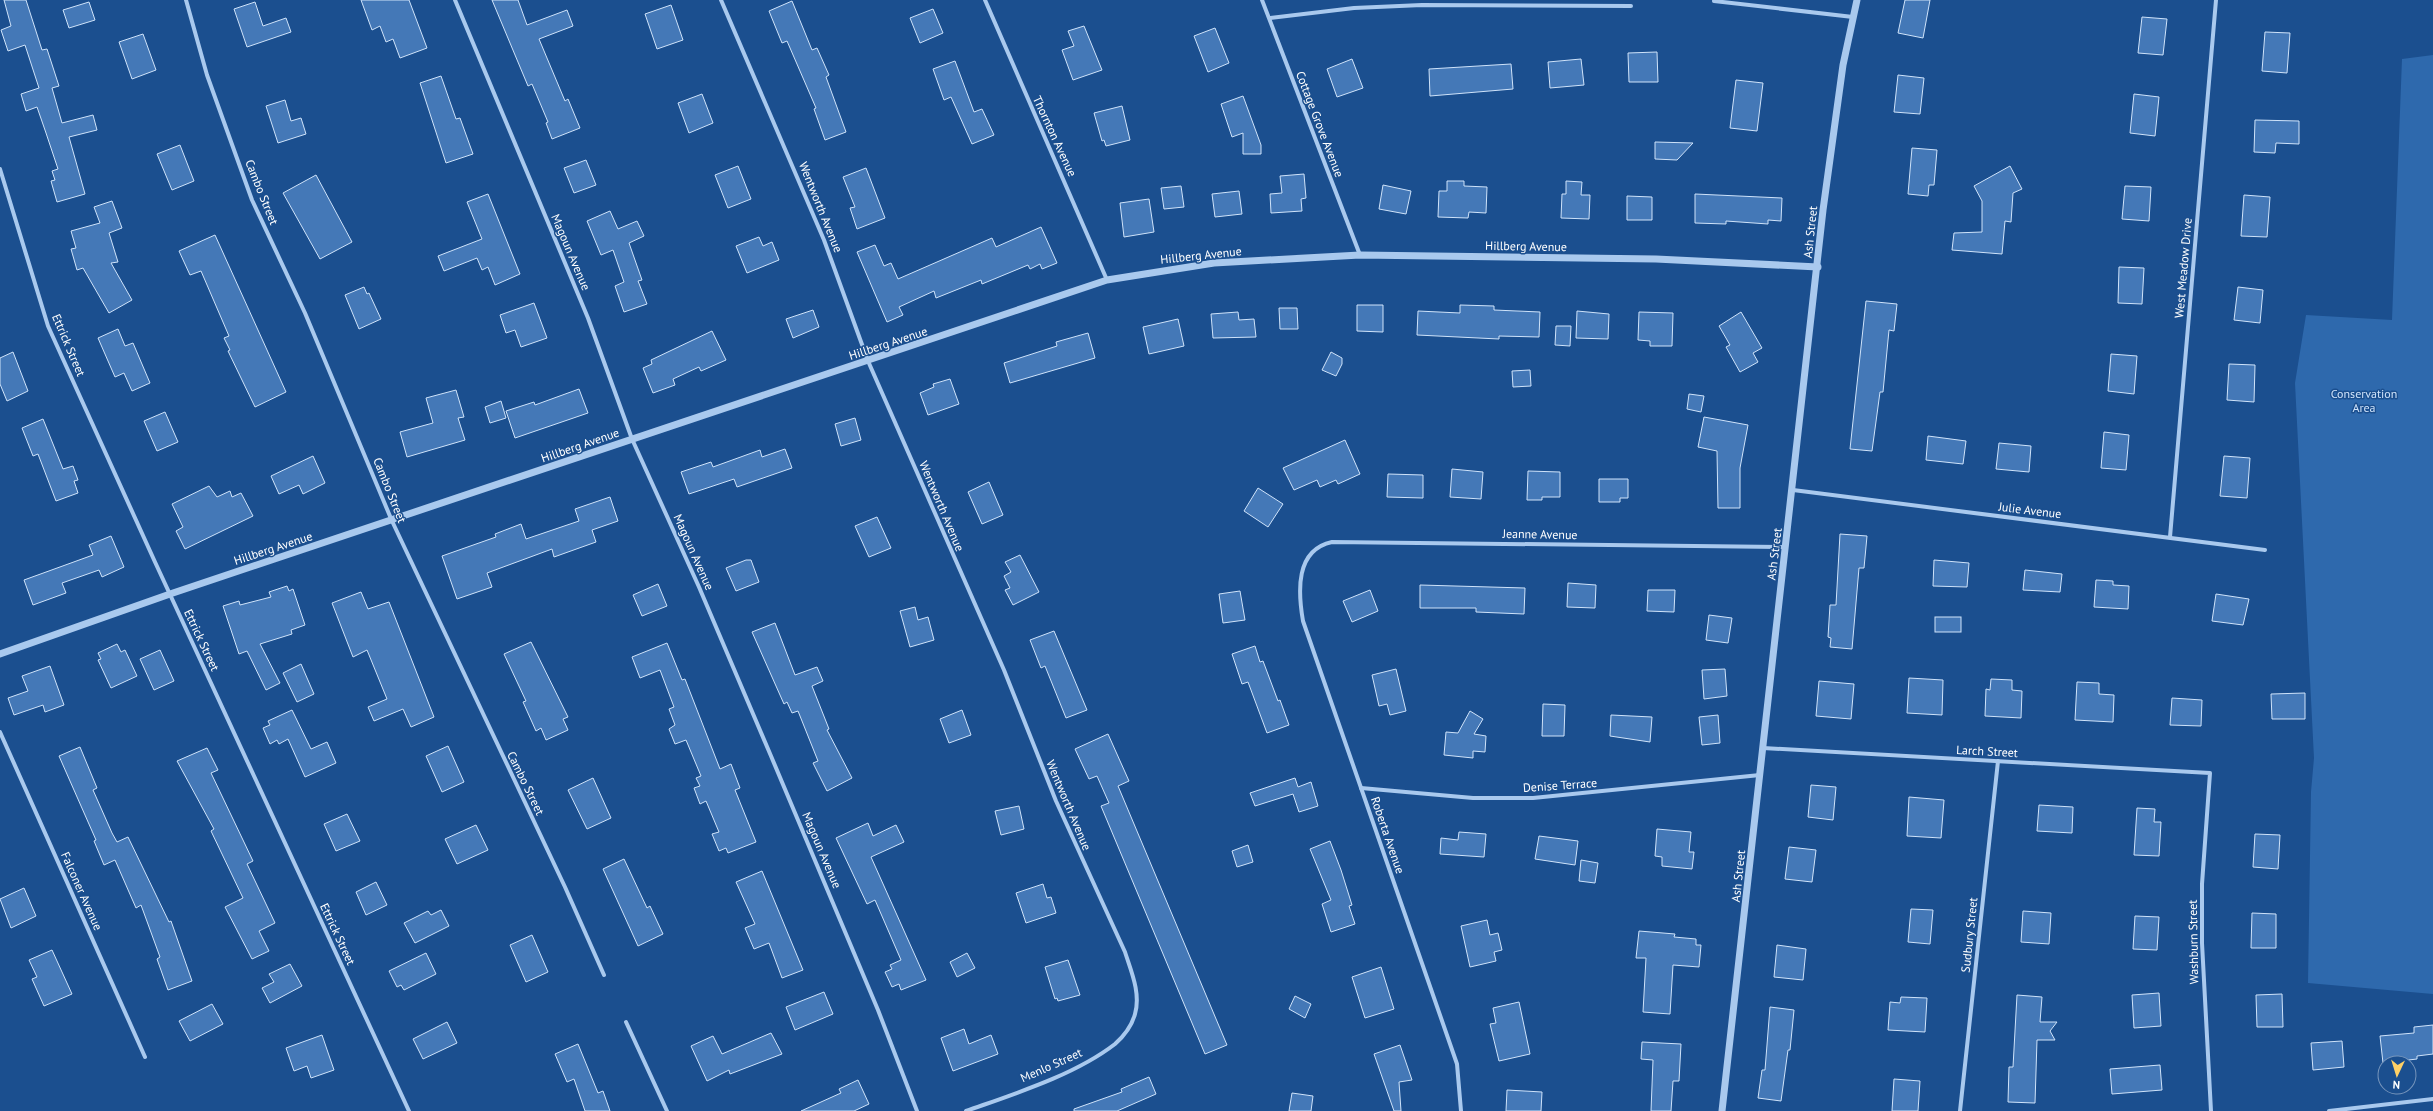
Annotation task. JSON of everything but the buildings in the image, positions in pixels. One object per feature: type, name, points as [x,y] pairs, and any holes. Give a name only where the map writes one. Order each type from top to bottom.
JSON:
[{"type":"street","name":"Cambo Street","points":[[186,0],[207,75],[252,200],[308,321],[392,521],[565,887],[604,976]]},
{"type":"street","name":"Magoun Avenue","points":[[455,0],[588,318],[632,439],[743,690],[878,1010],[917,1111]]},
{"type":"street","name":"Wentworth Avenue","points":[[720,0],[821,233],[868,361],[1001,663],[1056,801],[1125,952],[1137,994],[1132,1021]]},
{"type":"street","name":"Thornton Avenue","points":[[985,0],[1107,280]]},
{"type":"street","name":"Cottage Grove Avenue","points":[[1262,0],[1360,254]]},
{"type":"street","name":"Ash Street","points":[[1722,1111],[1834,128],[1857,0]]},
{"type":"street","name":"West Meadow Drive","points":[[2170,537],[2216,0]]},
{"type":"street","points":[[1714,1],[1853,17]]},
{"type":"street","points":[[1270,18],[1354,8],[1422,5],[1631,6]]},
{"type":"street","name":"Ettrick Street","points":[[0,168],[48,326],[409,1111]]},
{"type":"street","name":"Hillberg Avenue","points":[[0,654],[170,594],[392,521],[1107,280],[1214,263],[1360,254],[1663,260],[1818,267]]},
{"type":"street","name":"Julie Avenue","points":[[1793,490],[2265,550]]},
{"type":"street","name":"Jeanne Avenue","points":[[1304,566],[1318,547],[1332,542],[1786,547]]},
{"type":"street","name":"Roberta Avenue","points":[[1304,566],[1299,596],[1303,621],[1457,1064],[1461,1111]]},
{"type":"street","name":"Falconer Avenue","points":[[0,732],[145,1057]]},
{"type":"street","name":"Larch Street","points":[[1763,748],[2210,774]]},
{"type":"street","name":"Sudbury Street","points":[[1960,1111],[1998,761]]},
{"type":"street","name":"Washburn Street","points":[[2210,774],[2202,884],[2202,943],[2211,1111]]},
{"type":"street","name":"Denise Terrace","points":[[1361,788],[1473,798],[1533,798],[1760,775]]},
{"type":"street","name":"Menlo Street","points":[[966,1111],[1063,1072],[1092,1058],[1116,1043],[1125,1034],[1132,1021]]},
{"type":"street","points":[[626,1022],[667,1111]]},
{"type":"street","points":[[2330,1111],[2433,1099]]},
{"type":"green space","name":"Conservation Area","points":[[2433,55],[2433,994],[2308,983],[2311,792],[2314,758],[2295,383],[2306,315],[2392,320],[2402,59]]}]
